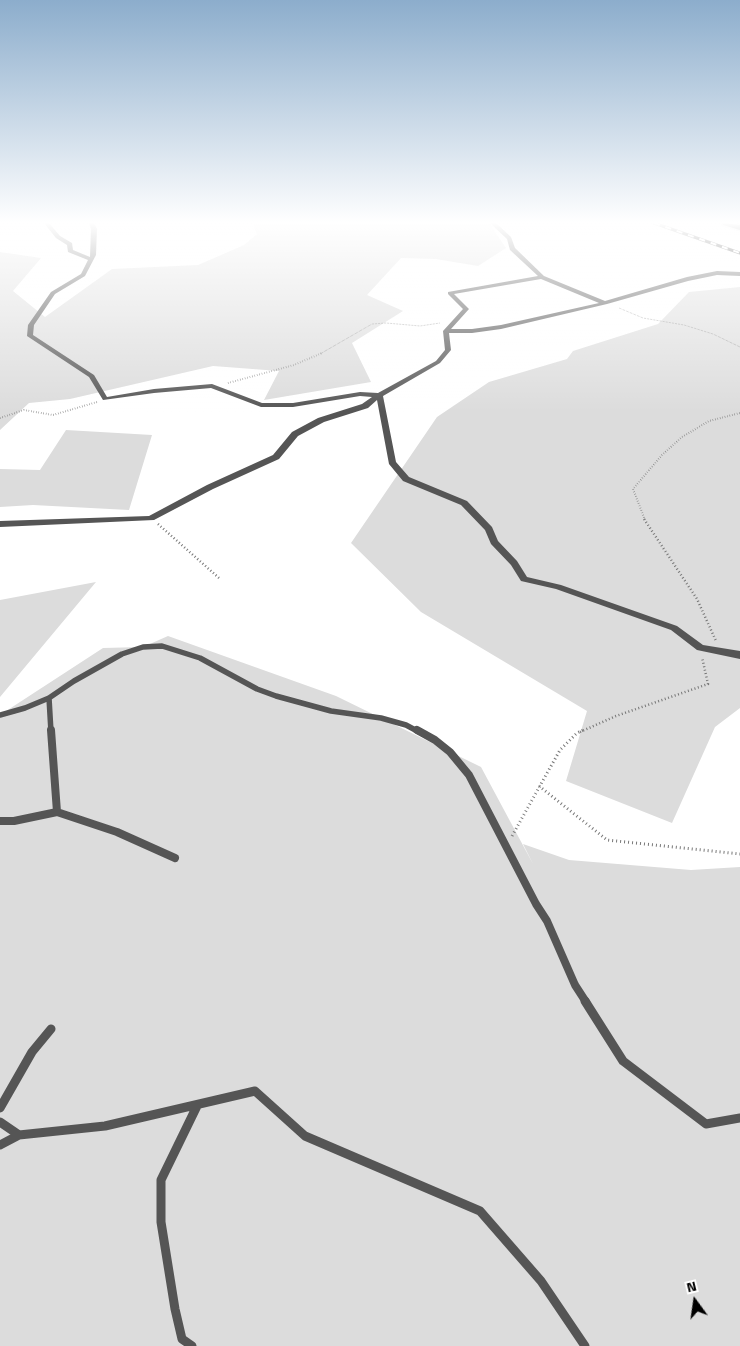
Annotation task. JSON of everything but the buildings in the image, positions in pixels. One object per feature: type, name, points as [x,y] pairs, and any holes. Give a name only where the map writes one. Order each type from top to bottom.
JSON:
[{"type":"street","points":[[65,286],[53,293],[31,324],[30,336],[92,376],[106,399],[154,391],[212,386],[261,405],[293,405],[360,394],[379,395]]},
{"type":"street","points":[[0,524],[151,518],[210,486],[276,457],[295,434],[321,420],[365,406],[379,395],[438,362],[448,350],[446,330],[466,309],[450,293],[491,286]]},
{"type":"street","points":[[563,286],[605,303]]},
{"type":"street","points":[[446,330],[472,331],[501,327],[605,303],[663,286]]},
{"type":"street","points":[[379,395],[392,462],[406,479],[464,503],[489,529],[494,542],[514,563],[524,579],[558,587],[674,628],[700,648],[740,655]]},
{"type":"lane","points":[[0,715],[25,708],[49,698],[74,681],[129,651],[143,647],[162,646],[200,658],[257,689],[276,696],[332,711],[381,718],[406,725],[435,740],[450,752],[469,775],[536,904],[547,921],[575,985],[623,1061],[706,1124],[740,1118]]},
{"type":"lane","points":[[49,698],[57,812]]},
{"type":"lane","points":[[0,821],[14,821],[57,812],[117,832],[175,858]]},
{"type":"lane","points":[[1,1107],[32,1052],[51,1029]]},
{"type":"lane","points":[[0,1145],[19,1135],[105,1126],[197,1106],[255,1090],[305,1136],[480,1211],[541,1281],[585,1346]]},
{"type":"lane","points":[[192,1346],[182,1338],[175,1309],[161,1222],[161,1180],[197,1106]]},
{"type":"lane","points":[[0,1122],[19,1135]]},
{"type":"path","points":[[605,303],[643,318],[684,325],[713,334],[740,348]]},
{"type":"path","points":[[212,386],[249,379],[294,365],[333,347],[372,324],[386,323],[420,326],[454,320]]},
{"type":"path","points":[[0,418],[24,410],[52,415],[106,399]]},
{"type":"path","points":[[507,846],[560,750],[577,733],[616,716],[708,684],[700,648],[716,642],[697,599],[658,536],[643,517],[634,489],[662,455],[682,436],[709,421],[740,413]]},
{"type":"path","points":[[151,518],[219,578]]},
{"type":"path","points":[[539,786],[607,840],[740,854]]},
{"type":"shaded area","points":[[0,286],[17,286],[13,291],[45,317],[89,286],[375,286],[367,295],[403,311],[352,343],[371,382],[264,400],[279,371],[213,366],[70,399],[29,403],[0,430]]},
{"type":"shaded area","points":[[740,287],[740,708],[715,727],[672,823],[566,781],[587,711],[421,612],[351,543],[437,417],[489,382],[567,359],[573,351],[658,324],[689,292]]},
{"type":"shaded area","points":[[66,430],[152,435],[129,510],[33,505],[0,507],[0,469],[40,470]]},
{"type":"shaded area","points":[[96,582],[0,697],[0,600]]},
{"type":"shaded area","points":[[168,636],[336,696],[481,767],[533,864],[523,844],[569,860],[691,870],[740,867],[740,1346],[0,1346],[0,715],[103,648],[143,647]]}]
